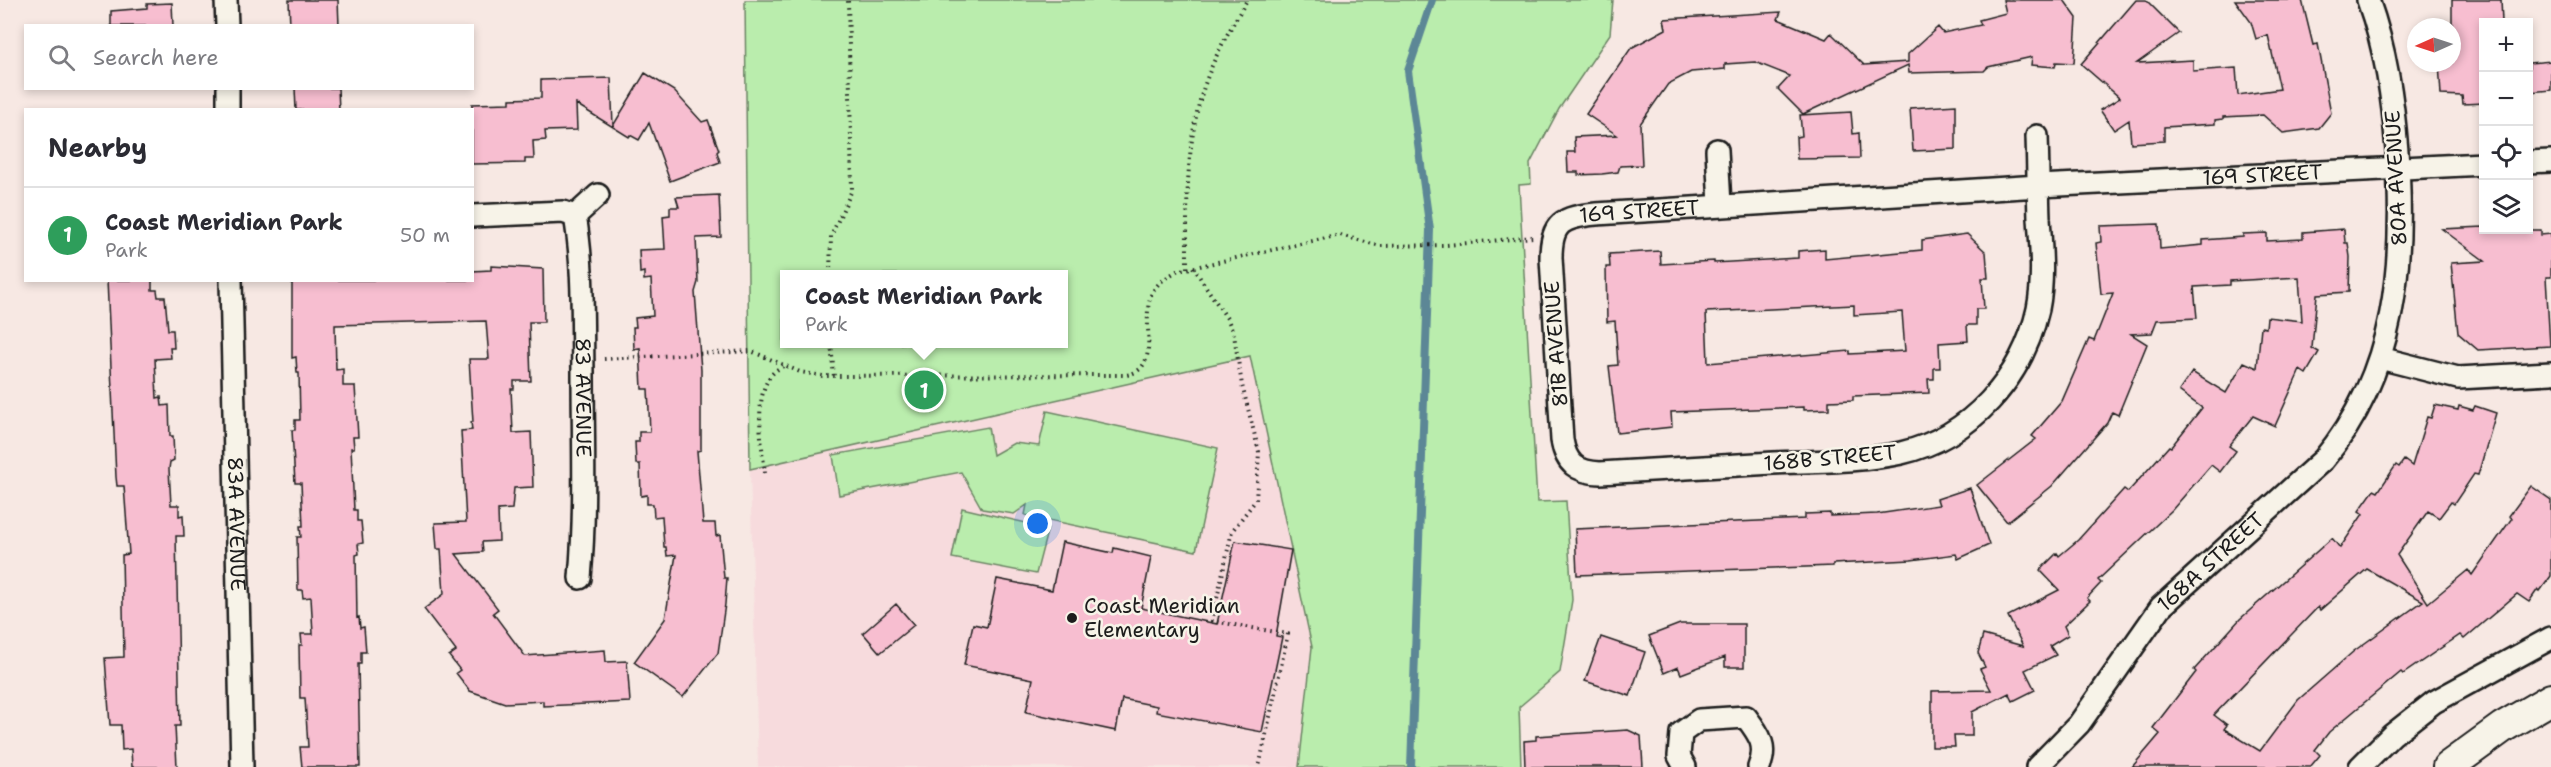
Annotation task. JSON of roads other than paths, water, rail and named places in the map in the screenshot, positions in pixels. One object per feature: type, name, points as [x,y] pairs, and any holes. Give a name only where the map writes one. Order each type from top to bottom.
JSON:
[{"type":"main road","points":[[2448,767],[2503,727],[2551,699]]},
{"type":"street","points":[[226,0],[227,24]]},
{"type":"street","name":"80A AVENUE","points":[[2368,0],[2386,60],[2400,201],[2397,289],[2389,330],[2380,358]]},
{"type":"street","points":[[228,90],[228,108]]},
{"type":"street","points":[[2037,136],[2039,186]]},
{"type":"street","name":"169 STREET","points":[[1717,150],[1720,205]]},
{"type":"street","points":[[2533,162],[2551,161]]},
{"type":"street","name":"169 STREET","points":[[1556,229],[1569,218],[1585,215],[1720,205],[2039,186],[2479,164]]},
{"type":"street","name":"168B STREET","points":[[1572,465],[1585,471],[1600,473],[1859,459],[1911,450],[1950,432],[1976,414],[1997,394],[2018,364],[2029,342],[2038,308],[2041,281],[2039,186]]},
{"type":"street","points":[[474,216],[563,212],[575,216],[598,195]]},
{"type":"street","name":"83 AVENUE","points":[[575,216],[581,255],[583,360],[584,525],[580,578]]},
{"type":"street","name":"81B AVENUE","points":[[1556,229],[1551,258],[1562,440],[1572,465]]},
{"type":"street","name":"83A AVENUE","points":[[231,282],[242,767]]},
{"type":"street","points":[[2380,358],[2458,378],[2551,373]]},
{"type":"street","name":"168A STREET","points":[[2037,767],[2079,724],[2161,607],[2195,573],[2296,487],[2332,450],[2361,404],[2380,358]]},
{"type":"street","points":[[2360,767],[2392,735],[2434,702],[2551,638]]},
{"type":"street","points":[[1685,767],[1679,756],[1681,734],[1699,720],[1746,717],[1762,738],[1764,756],[1759,767]]},
{"type":"waterway","points":[[1411,767],[1430,230],[1408,71],[1432,0]]},
{"type":"place","name":"Coast Meridian Park","points":[[924,390]]},
{"type":"place","name":"Coast Meridian Elementary","points":[[1072,618]]}]
